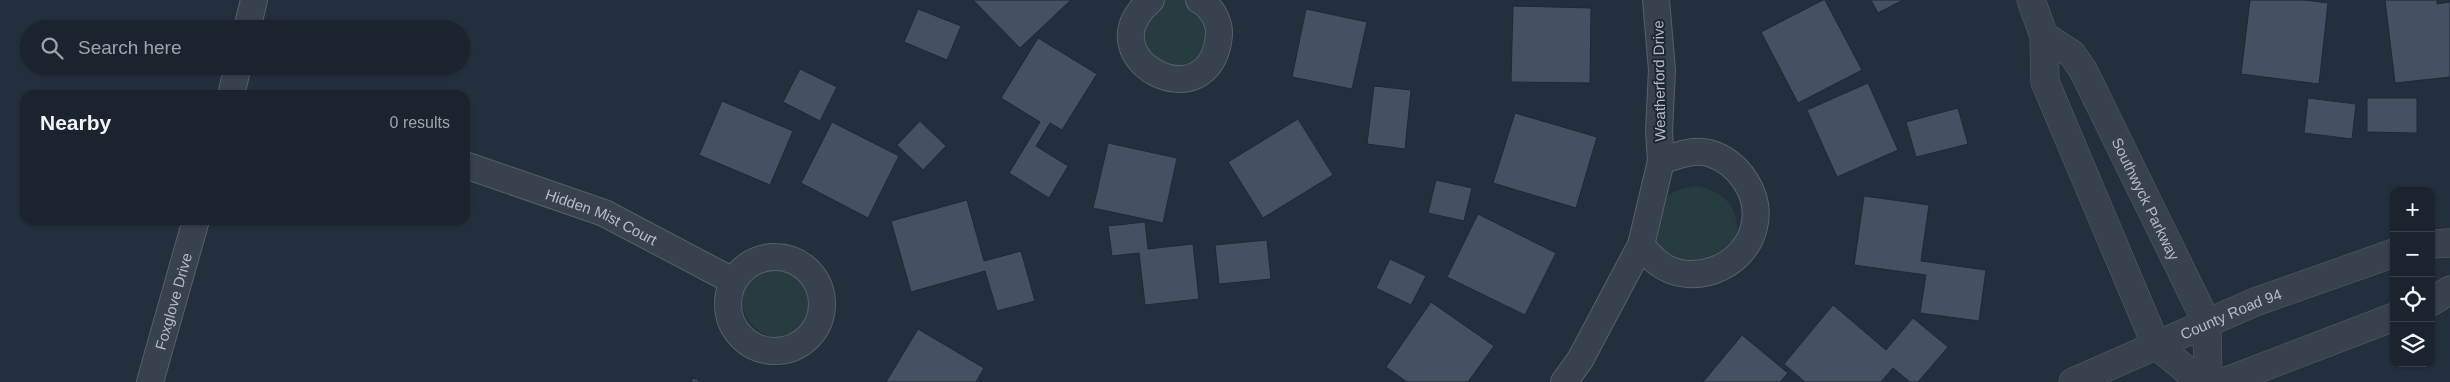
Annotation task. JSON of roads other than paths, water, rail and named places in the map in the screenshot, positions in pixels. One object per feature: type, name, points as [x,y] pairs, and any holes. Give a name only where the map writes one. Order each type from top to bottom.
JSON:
[{"type":"street","points":[[249,20],[254,0]]},
{"type":"street","points":[[1151,0],[1141,8],[1133,23],[1132,40],[1136,56],[1147,70],[1162,78],[1180,80],[1196,75],[1209,64],[1218,48],[1219,31],[1214,15],[1199,0]]},
{"type":"street","name":"Weatherford Drive","points":[[1564,382],[1580,360],[1641,245],[1661,161],[1659,131],[1662,70],[1656,0]]},
{"type":"street","points":[[2031,0],[2044,36],[2045,82],[2156,345],[2200,382]]},
{"type":"street","name":"Southwyck Parkway","points":[[2044,36],[2072,54],[2083,70],[2207,323],[2208,382]]},
{"type":"street","points":[[232,90],[236,75]]},
{"type":"street","name":"Weatherford Drive","points":[[1641,245],[1657,263],[1680,273],[1704,274],[1726,266],[1744,249],[1754,227],[1755,203],[1746,181],[1729,163],[1708,153],[1683,153],[1661,161]]},
{"type":"street","name":"Hidden Mist Court","points":[[470,167],[604,214],[733,280]]},
{"type":"street","name":"Foxglove Drive","points":[[150,382],[195,225]]},
{"type":"street","points":[[2435,244],[2450,243]]},
{"type":"street","name":"County Road 94","points":[[2073,382],[2254,302],[2390,254]]},
{"type":"street","points":[[2435,299],[2450,290]]},
{"type":"street","points":[[2224,382],[2390,319]]}]
